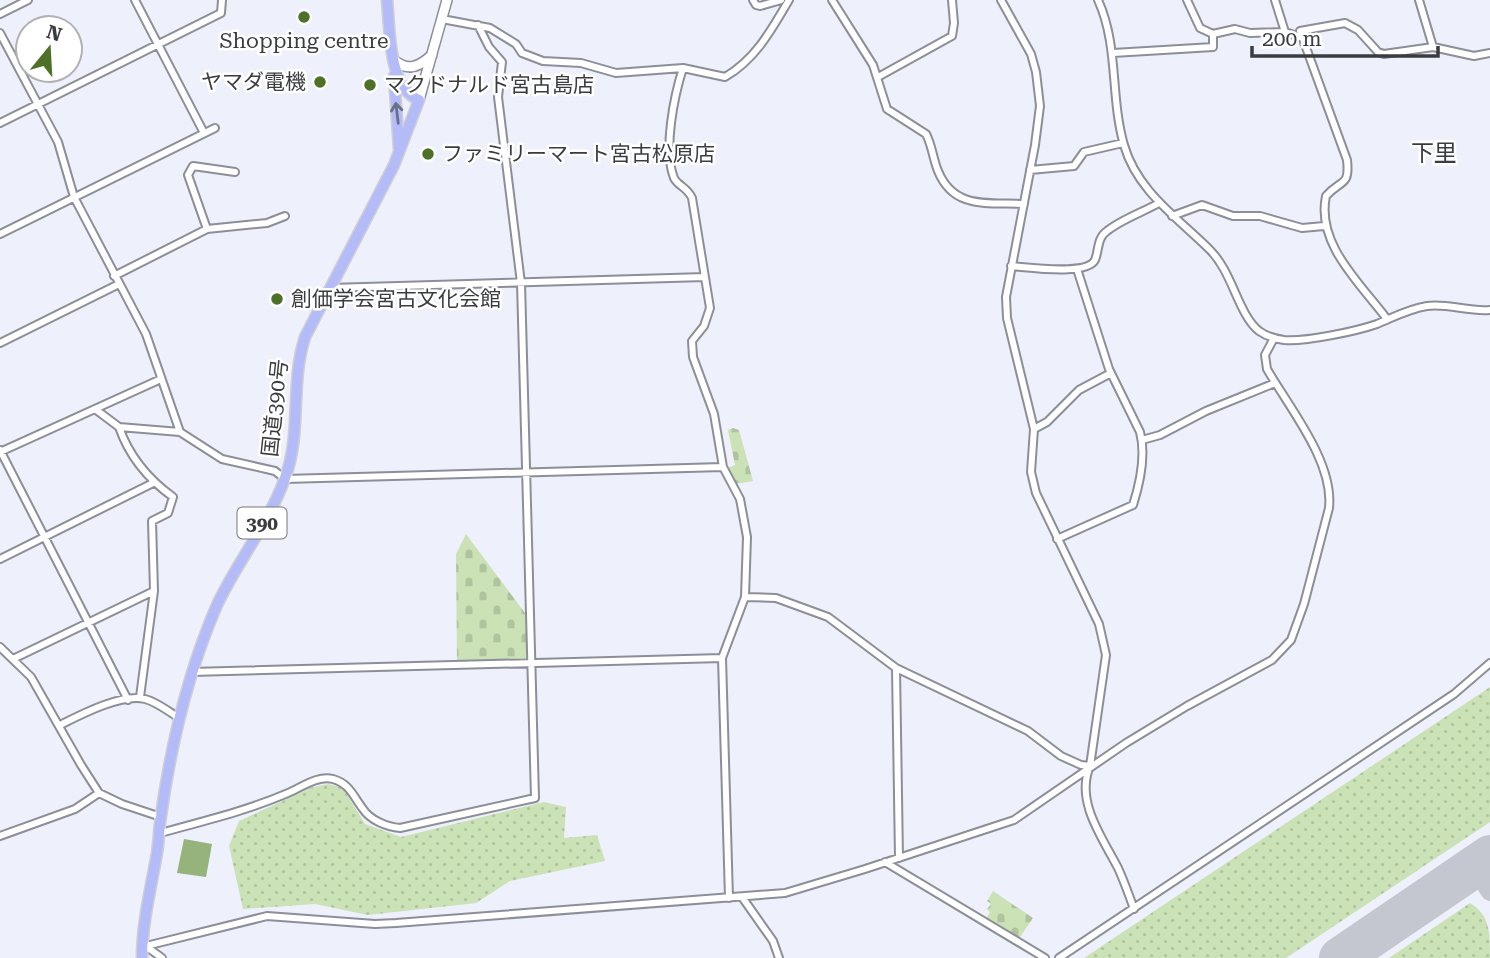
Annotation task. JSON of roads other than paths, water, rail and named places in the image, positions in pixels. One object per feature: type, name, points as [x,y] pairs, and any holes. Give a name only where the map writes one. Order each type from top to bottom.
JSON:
[{"type":"highway","points":[[387,0],[400,130],[398,156]]},
{"type":"highway","points":[[394,65],[404,89],[411,97],[419,100]]},
{"type":"highway","name":"国道390号","points":[[142,953],[161,817],[179,718],[191,672],[219,602],[285,479],[292,450],[295,395],[300,353],[305,337],[398,156],[419,100]]},
{"type":"main road","points":[[419,100],[447,0]]},
{"type":"main road","points":[[394,65],[412,68],[423,64],[432,55]]},
{"type":"street","points":[[0,14],[28,0]]},
{"type":"street","points":[[135,0],[204,133]]},
{"type":"street","points":[[0,124],[221,13],[222,0]]},
{"type":"street","points":[[753,0],[760,6],[781,0]]},
{"type":"street","points":[[442,19],[478,25],[501,34],[516,44],[522,53],[543,61],[581,63],[622,74],[683,68],[725,77],[745,62],[776,25],[788,0]]},
{"type":"street","points":[[832,0],[878,77],[887,110],[926,134],[942,180],[949,191],[971,201],[1024,204]]},
{"type":"street","points":[[878,77],[952,36],[952,0]]},
{"type":"street","points":[[1001,0],[1031,54],[1036,72],[1040,116],[1011,266],[1006,297],[1007,318],[1034,429],[1031,472],[1035,493],[1099,624],[1106,655],[1090,766],[1085,779],[1088,811],[1120,872],[1135,909]]},
{"type":"street","points":[[1098,0],[1110,30],[1123,143],[1140,180],[1159,203],[1216,256],[1233,284],[1247,316],[1258,330],[1274,338],[1292,340],[1360,329],[1402,312],[1430,306],[1490,310]]},
{"type":"street","points":[[1187,0],[1200,28],[1213,34],[1235,29],[1250,33],[1285,32],[1303,38]]},
{"type":"street","points":[[1275,0],[1285,32]]},
{"type":"street","points":[[1419,0],[1433,47]]},
{"type":"street","points":[[1387,319],[1335,250],[1324,226],[1326,196],[1346,181],[1349,173],[1347,160],[1300,31],[1345,23],[1352,25],[1378,52],[1384,54],[1433,47],[1474,56],[1490,53]]},
{"type":"street","points":[[160,832],[244,811],[327,778],[345,784],[362,808],[373,818],[388,826],[400,828],[532,800],[535,794],[521,282],[499,108],[502,62],[489,47],[478,25]]},
{"type":"street","points":[[0,33],[58,142],[74,197],[146,334],[180,432]]},
{"type":"street","points":[[1113,53],[1207,49],[1213,47],[1213,34]]},
{"type":"street","points":[[683,68],[676,91],[672,131],[668,140],[674,176],[677,182],[688,189],[692,198],[710,308],[708,319],[691,346],[715,414],[723,467],[740,499],[747,537],[745,597],[722,658],[729,898]]},
{"type":"street","points":[[0,234],[215,128]]},
{"type":"street","points":[[1030,170],[1070,167],[1078,163],[1084,152],[1123,143]]},
{"type":"street","points":[[206,229],[188,175],[193,166],[235,172]]},
{"type":"street","points":[[1011,266],[1077,269],[1091,264],[1107,230],[1159,203]]},
{"type":"street","points":[[1172,216],[1202,205],[1233,216],[1260,216],[1302,228],[1324,226]]},
{"type":"street","points":[[114,276],[206,229],[267,223],[285,216]]},
{"type":"street","points":[[1057,539],[1133,505],[1141,472],[1142,439],[1111,373],[1077,269]]},
{"type":"street","points":[[330,288],[705,277]]},
{"type":"street","points":[[0,343],[119,284]]},
{"type":"street","points":[[142,953],[267,916],[375,924],[785,893],[1014,820],[1090,766],[1187,706],[1272,660],[1291,640],[1304,604],[1331,493],[1325,467],[1265,363],[1265,355],[1274,338]]},
{"type":"street","points":[[1034,429],[1047,422],[1079,390],[1111,373]]},
{"type":"street","points":[[128,699],[0,451],[161,379]]},
{"type":"street","points":[[1142,439],[1160,435],[1206,411],[1275,383]]},
{"type":"street","points":[[95,409],[119,427],[180,432],[222,459],[275,471],[285,479],[723,467]]},
{"type":"street","points":[[119,427],[125,445],[153,483],[173,497],[168,513],[152,521],[154,591],[140,697]]},
{"type":"street","points":[[0,559],[153,483]]},
{"type":"street","points":[[13,659],[154,591]]},
{"type":"street","points":[[745,597],[776,598],[828,617],[896,668],[1028,732],[1061,756],[1090,766]]},
{"type":"street","points":[[0,647],[32,677],[99,793],[121,804],[147,810],[161,817]]},
{"type":"street","points":[[191,672],[722,658]]},
{"type":"street","points":[[1059,958],[1469,683],[1490,663]]},
{"type":"street","points":[[896,668],[899,858]]},
{"type":"street","points":[[60,725],[99,705],[140,697],[179,718]]},
{"type":"street","points":[[0,836],[75,809],[99,793]]},
{"type":"street","points":[[885,862],[1045,958]]},
{"type":"street","points":[[742,897],[773,941],[779,958]]},
{"type":"street","points":[[142,953],[153,950],[162,958]]},
{"type":"place","name":"Shopping centre","points":[[304,17]]},
{"type":"place","name":"ヤマダ電機","points":[[320,82]]},
{"type":"place","name":"マクドナルド宮古島店","points":[[370,85]]},
{"type":"place","name":"ファミリーマート宮古松原店","points":[[428,154]]},
{"type":"place","name":"創価学会宮古文化会館","points":[[277,299]]},
{"type":"district","name":"下里","points":[[1434,153]]}]
